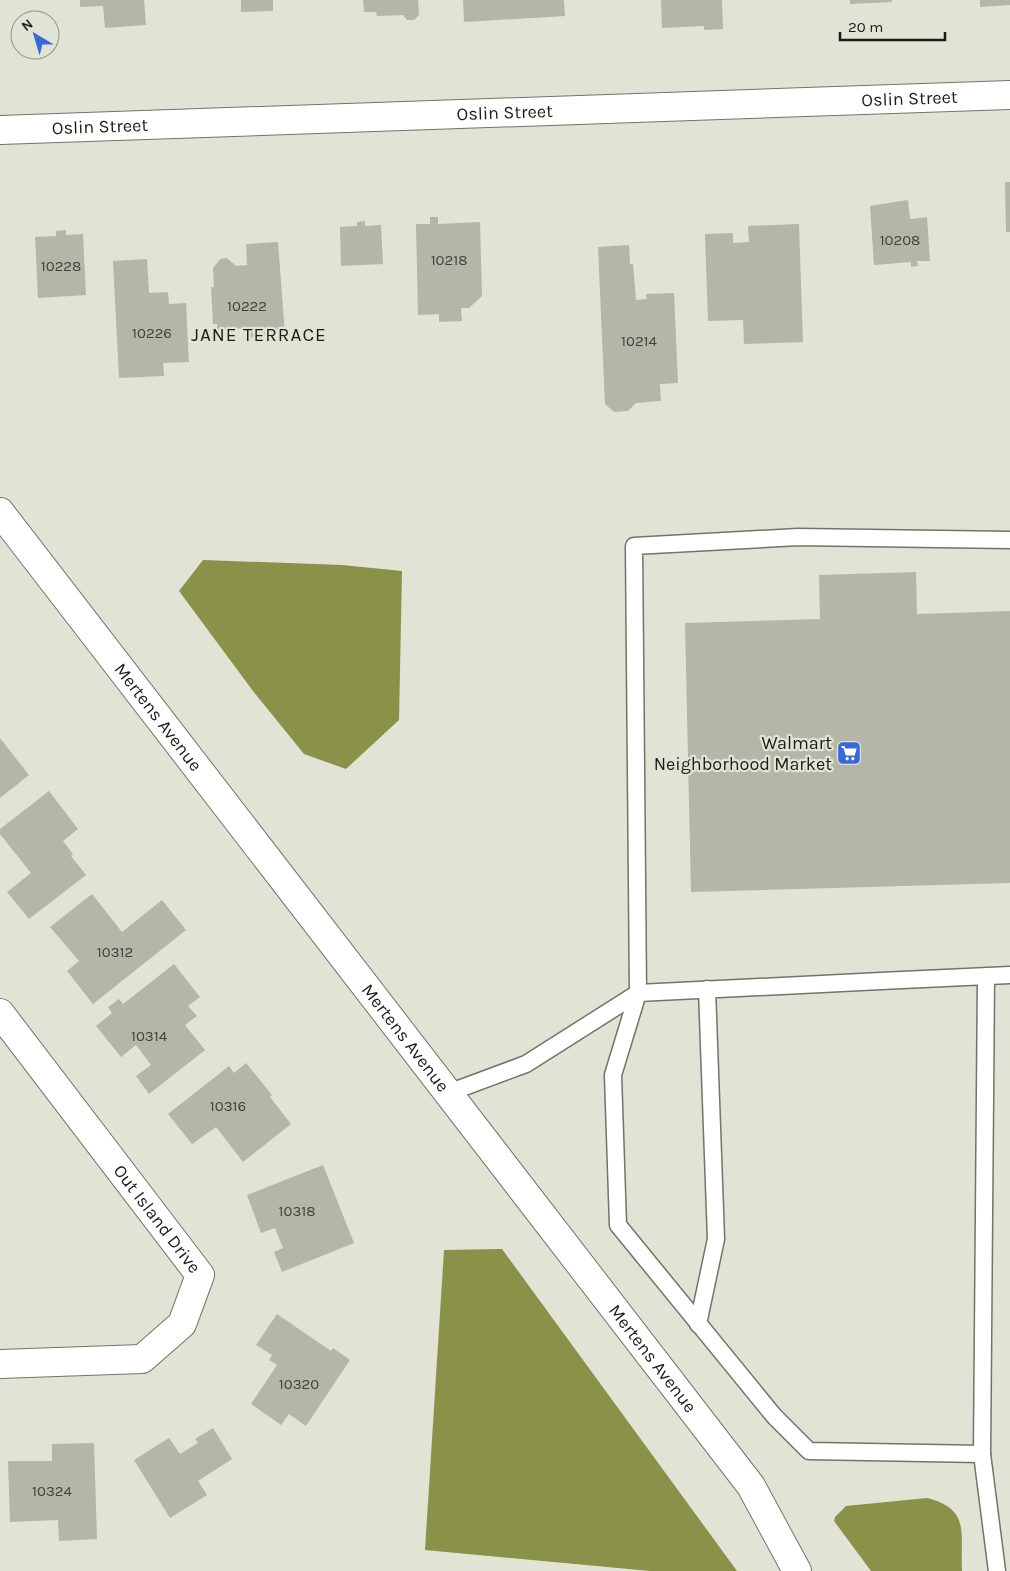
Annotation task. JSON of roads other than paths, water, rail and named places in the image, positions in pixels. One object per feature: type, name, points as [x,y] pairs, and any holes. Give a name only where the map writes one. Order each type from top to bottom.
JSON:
[{"type":"street","name":"Oslin Street","points":[[0,130],[1010,95]]},
{"type":"street","name":"Mertens Avenue","points":[[0,512],[751,1486],[797,1571]]},
{"type":"street","name":"Out Island Drive","points":[[0,1013],[200,1276],[182,1324],[142,1359],[0,1364]]},
{"type":"lane","points":[[982,1454],[809,1451],[774,1416],[618,1225],[613,1074],[638,993],[634,546],[798,537],[1010,540]]},
{"type":"lane","points":[[448,1093],[526,1064],[638,993],[1010,975]]},
{"type":"lane","points":[[986,976],[982,1454],[998,1571]]},
{"type":"lane","points":[[698,1324],[716,1239],[708,989]]},
{"type":"place","name":"Walmart Neighborhood Market","points":[[849,753]]},
{"type":"district","name":"JANE TERRACE","points":[[259,335]]}]
